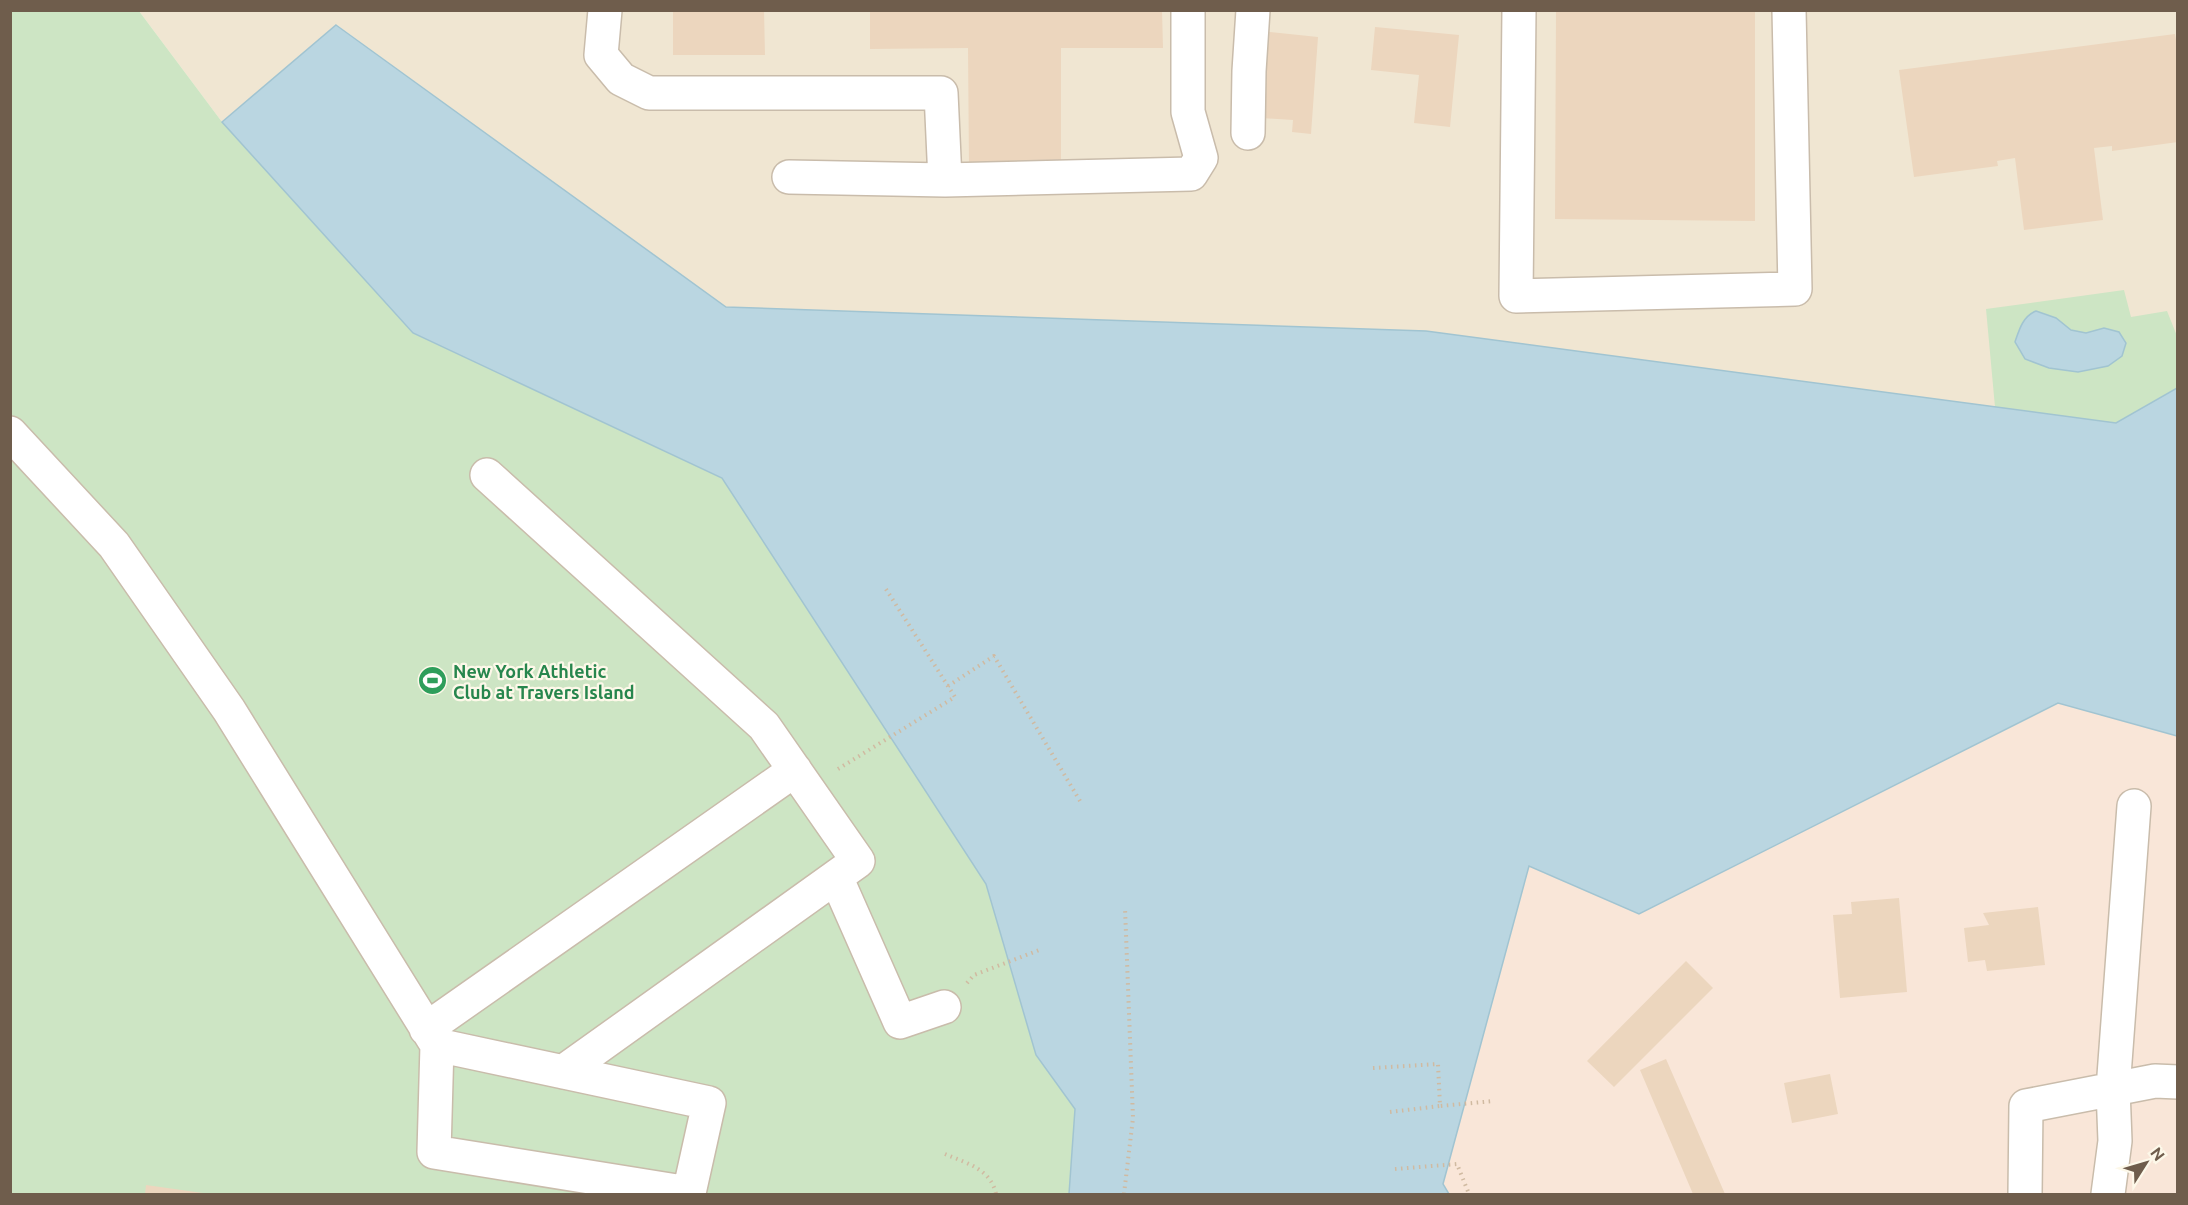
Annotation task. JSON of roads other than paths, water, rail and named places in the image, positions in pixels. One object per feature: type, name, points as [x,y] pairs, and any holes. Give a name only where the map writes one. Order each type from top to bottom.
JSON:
[{"type":"street","points":[[605,10],[602,55],[621,79],[649,93],[941,93],[945,180]]},
{"type":"street","points":[[789,177],[945,180],[1191,174],[1201,158],[1188,112],[1188,10]]},
{"type":"street","points":[[1248,133],[1248,71],[1253,10]]},
{"type":"street","points":[[1519,10],[1516,296],[1794,289],[1789,10]]},
{"type":"street","points":[[10,433],[114,545],[229,710],[432,1037],[434,1152],[690,1193],[710,1103],[563,1072],[432,1037]]},
{"type":"street","points":[[487,475],[764,726],[858,861],[563,1072]]},
{"type":"street","points":[[432,1037],[795,770]]},
{"type":"street","points":[[2108,1194],[2115,1141],[2113,1089],[2134,806]]},
{"type":"street","points":[[836,877],[900,1022],[944,1007]]},
{"type":"street","points":[[2025,1194],[2026,1106],[2155,1081],[2178,1082]]},
{"type":"water","points":[[336,25],[726,307],[1426,331],[2116,423],[2177,388],[2177,736],[2058,703],[1639,914],[1529,866],[1443,1184],[1449,1194],[1069,1194],[1075,1109],[1036,1055],[986,884],[722,478],[413,333],[222,122]]},
{"type":"water","points":[[2036,311],[2056,318],[2071,330],[2086,333],[2104,328],[2119,332],[2126,343],[2122,356],[2108,366],[2078,372],[2049,368],[2025,359],[2015,342],[2025,320]]},
{"type":"place","name":"New York Athletic Club at Travers Island","points":[[432,681]]}]
